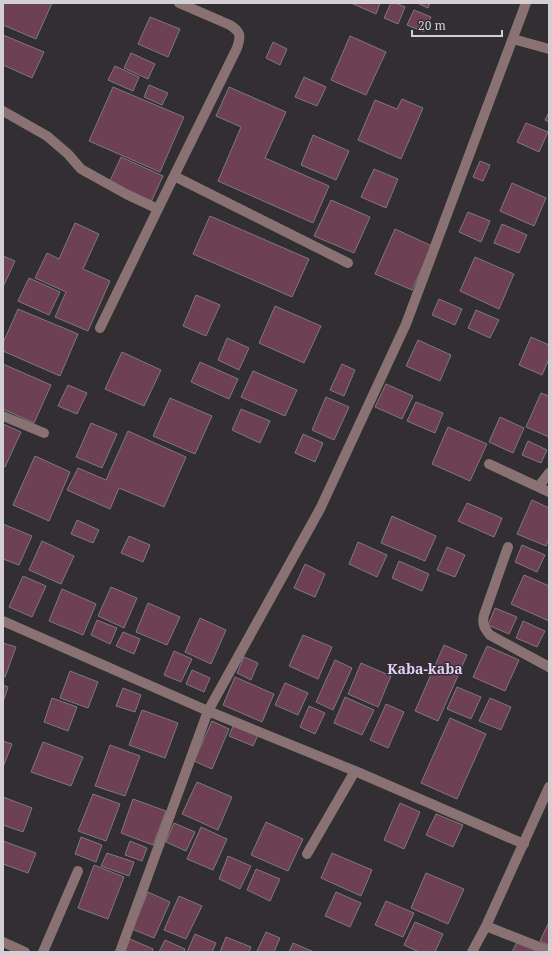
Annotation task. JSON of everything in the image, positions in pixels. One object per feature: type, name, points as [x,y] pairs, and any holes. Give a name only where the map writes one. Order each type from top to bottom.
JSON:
[{"type":"street","points":[[100,328],[237,48],[239,41],[239,33],[235,28],[179,3]]},
{"type":"street","points":[[120,952],[208,712],[320,509],[406,324],[526,3]]},
{"type":"street","points":[[513,39],[549,49]]},
{"type":"street","points":[[3,112],[47,136],[68,154],[81,169],[126,194],[158,209]]},
{"type":"street","points":[[174,176],[348,263]]},
{"type":"street","points":[[3,416],[44,433]]},
{"type":"street","points":[[488,464],[539,486],[549,492]]},
{"type":"street","points":[[539,486],[549,473]]},
{"type":"street","points":[[508,547],[484,615],[483,626],[490,635],[549,667]]},
{"type":"street","points":[[3,621],[208,712],[354,771],[524,844]]},
{"type":"street","points":[[307,854],[354,771]]},
{"type":"street","points":[[472,952],[486,926],[549,787]]},
{"type":"street","points":[[44,952],[78,871]]},
{"type":"street","points":[[486,926],[549,951]]},
{"type":"street","points":[[3,942],[25,952]]},
{"type":"building","points":[[3,3],[52,3],[36,39],[3,25]]},
{"type":"building","points":[[351,3],[380,3],[376,14]]},
{"type":"building","points":[[391,3],[396,3],[405,7],[398,24],[384,18]]},
{"type":"building","points":[[417,3],[430,3],[428,8]]},
{"type":"building","points":[[414,10],[431,17],[424,32],[407,25]]},
{"type":"building","points":[[150,17],[180,29],[168,57],[138,44]]},
{"type":"building","points":[[3,35],[44,52],[32,78],[3,65]]},
{"type":"building","points":[[350,36],[386,52],[366,95],[331,80]]},
{"type":"building","points":[[273,42],[287,49],[280,65],[266,58]]},
{"type":"building","points":[[131,53],[155,64],[148,79],[124,68]]},
{"type":"building","points":[[115,66],[139,77],[133,91],[108,80]]},
{"type":"building","points":[[304,77],[326,87],[317,106],[295,97]]},
{"type":"building","points":[[149,85],[168,93],[162,105],[144,97]]},
{"type":"building","points":[[113,87],[184,117],[160,172],[89,141]]},
{"type":"building","points":[[229,87],[286,112],[265,158],[329,186],[313,223],[218,181],[241,127],[216,116]]},
{"type":"building","points":[[402,99],[423,108],[401,159],[358,140],[375,100],[397,109]]},
{"type":"building","points":[[549,112],[549,122],[545,120]]},
{"type":"building","points":[[526,123],[548,132],[539,152],[517,142]]},
{"type":"building","points":[[313,135],[349,151],[336,180],[301,165]]},
{"type":"building","points":[[121,157],[163,176],[151,202],[109,183]]},
{"type":"building","points":[[480,161],[490,165],[483,181],[473,177]]},
{"type":"building","points":[[374,169],[398,179],[386,208],[361,197]]},
{"type":"building","points":[[512,183],[546,198],[534,226],[500,211]]},
{"type":"building","points":[[331,200],[370,217],[354,253],[314,236]]},
{"type":"building","points":[[468,212],[490,221],[481,242],[459,232]]},
{"type":"building","points":[[210,216],[309,259],[292,297],[193,254]]},
{"type":"building","points":[[75,223],[99,234],[83,269],[110,281],[88,331],[55,317],[66,292],[35,278],[47,253],[59,259]]},
{"type":"building","points":[[502,224],[527,235],[519,253],[494,243]]},
{"type":"building","points":[[395,229],[432,246],[412,290],[375,274]]},
{"type":"building","points":[[3,256],[15,261],[3,287]]},
{"type":"building","points":[[475,257],[514,274],[499,309],[460,291]]},
{"type":"building","points":[[29,278],[60,292],[49,315],[18,301]]},
{"type":"building","points":[[196,295],[220,305],[206,336],[183,326]]},
{"type":"building","points":[[439,299],[462,309],[455,325],[432,315]]},
{"type":"building","points":[[275,306],[321,326],[304,363],[259,343]]},
{"type":"building","points":[[18,309],[78,334],[60,376],[3,351],[3,343]]},
{"type":"building","points":[[476,310],[499,320],[490,338],[468,328]]},
{"type":"building","points":[[531,337],[549,345],[549,359],[542,375],[519,365]]},
{"type":"building","points":[[227,338],[249,348],[239,370],[218,360]]},
{"type":"building","points":[[418,340],[451,355],[440,381],[406,366]]},
{"type":"building","points":[[122,352],[161,370],[144,406],[105,389]]},
{"type":"building","points":[[200,362],[238,379],[229,399],[191,382]]},
{"type":"building","points":[[3,364],[51,385],[34,423],[3,409]]},
{"type":"building","points":[[342,364],[355,370],[344,396],[330,390]]},
{"type":"building","points":[[253,371],[297,390],[285,416],[241,397]]},
{"type":"building","points":[[386,384],[413,396],[402,419],[375,407]]},
{"type":"building","points":[[68,385],[87,393],[77,414],[58,406]]},
{"type":"building","points":[[541,393],[549,396],[549,437],[526,427]]},
{"type":"building","points":[[326,397],[349,407],[334,440],[312,430]]},
{"type":"building","points":[[170,398],[212,416],[195,454],[153,436]]},
{"type":"building","points":[[416,402],[443,413],[435,433],[407,421]]},
{"type":"building","points":[[241,409],[270,421],[260,443],[232,430]]},
{"type":"building","points":[[500,417],[524,428],[513,453],[489,442]]},
{"type":"building","points":[[91,423],[117,434],[102,468],[76,457]]},
{"type":"building","points":[[3,424],[21,432],[5,467],[3,466]]},
{"type":"building","points":[[448,427],[487,444],[470,481],[432,464]]},
{"type":"building","points":[[128,431],[186,457],[164,507],[119,488],[110,509],[67,490],[78,468],[106,480]]},
{"type":"building","points":[[303,434],[323,443],[315,462],[295,453]]},
{"type":"building","points":[[528,441],[547,450],[541,463],[522,455]]},
{"type":"building","points":[[35,456],[70,472],[49,521],[13,505]]},
{"type":"building","points":[[532,500],[549,508],[549,539],[546,546],[517,534]]},
{"type":"building","points":[[467,503],[502,518],[494,537],[458,521]]},
{"type":"building","points":[[392,516],[436,536],[425,561],[381,543]]},
{"type":"building","points":[[77,520],[99,530],[93,543],[71,534]]},
{"type":"building","points":[[3,524],[32,536],[19,565],[3,559]]},
{"type":"building","points":[[129,536],[150,545],[143,562],[121,553]]},
{"type":"building","points":[[42,541],[74,556],[61,584],[29,570]]},
{"type":"building","points":[[358,542],[387,555],[377,577],[349,564]]},
{"type":"building","points":[[522,545],[545,555],[537,572],[515,562]]},
{"type":"building","points":[[447,547],[465,555],[455,577],[437,570]]},
{"type":"building","points":[[399,561],[429,574],[422,591],[392,578]]},
{"type":"building","points":[[305,564],[325,574],[315,597],[294,588]]},
{"type":"building","points":[[524,575],[549,586],[549,621],[511,604]]},
{"type":"building","points":[[23,576],[46,586],[32,617],[9,607]]},
{"type":"building","points":[[111,587],[137,598],[124,628],[98,616]]},
{"type":"building","points":[[62,589],[96,604],[83,635],[49,621]]},
{"type":"building","points":[[148,603],[180,617],[167,645],[136,632]]},
{"type":"building","points":[[495,608],[517,617],[509,634],[488,625]]},
{"type":"building","points":[[200,618],[226,630],[211,664],[185,652]]},
{"type":"building","points":[[97,620],[117,628],[110,644],[91,635]]},
{"type":"building","points":[[523,621],[545,631],[537,647],[516,638]]},
{"type":"building","points":[[123,632],[140,639],[134,654],[116,646]]},
{"type":"building","points":[[303,635],[332,647],[318,679],[289,666]]},
{"type":"building","points":[[3,643],[16,647],[5,677],[3,677]]},
{"type":"building","points":[[444,645],[467,655],[438,721],[415,711]]},
{"type":"building","points":[[487,646],[519,660],[505,691],[473,677]]},
{"type":"building","points":[[174,651],[192,659],[181,682],[164,675]]},
{"type":"building","points":[[244,657],[258,663],[251,680],[237,673]]},
{"type":"building","points":[[335,660],[352,668],[333,710],[316,702]]},
{"type":"building","points":[[361,663],[391,676],[378,707],[348,694]]},
{"type":"building","points":[[192,670],[210,678],[204,692],[186,684]]},
{"type":"building","points":[[70,671],[98,682],[88,708],[60,698]]},
{"type":"building","points":[[235,677],[274,694],[262,722],[223,705]]},
{"type":"building","points":[[285,683],[308,693],[298,715],[275,705]]},
{"type":"building","points":[[3,685],[8,687],[3,702]]},
{"type":"building","points":[[457,687],[481,697],[471,719],[447,709]]},
{"type":"building","points":[[123,688],[141,695],[135,712],[116,706]]},
{"type":"building","points":[[345,697],[374,710],[362,735],[334,723]]},
{"type":"building","points":[[52,698],[77,707],[68,731],[44,722]]},
{"type":"building","points":[[490,698],[511,707],[501,730],[479,721]]},
{"type":"building","points":[[386,704],[404,712],[388,748],[370,740]]},
{"type":"building","points":[[309,706],[325,713],[315,734],[300,727]]},
{"type":"building","points":[[142,710],[178,723],[165,758],[129,745]]},
{"type":"building","points":[[450,718],[486,734],[457,799],[421,783]]},
{"type":"building","points":[[212,721],[229,729],[212,769],[194,761]]},
{"type":"building","points":[[234,724],[258,735],[253,746],[229,736]]},
{"type":"building","points":[[3,741],[12,744],[3,767]]},
{"type":"building","points":[[43,742],[83,757],[71,786],[31,772]]},
{"type":"building","points":[[110,745],[140,756],[125,796],[95,786]]},
{"type":"building","points":[[197,782],[232,797],[218,830],[182,814]]},
{"type":"building","points":[[93,794],[120,804],[106,841],[78,831]]},
{"type":"building","points":[[3,797],[32,808],[23,832],[3,825]]},
{"type":"building","points":[[133,799],[166,811],[153,845],[121,833]]},
{"type":"building","points":[[400,803],[420,812],[404,849],[384,840]]},
{"type":"building","points":[[436,814],[463,825],[453,847],[426,835]]},
{"type":"building","points":[[266,822],[303,839],[288,871],[251,855]]},
{"type":"building","points":[[174,823],[195,832],[186,851],[166,842]]},
{"type":"building","points":[[201,827],[227,839],[213,870],[187,859]]},
{"type":"building","points":[[81,837],[102,845],[96,862],[75,854]]},
{"type":"building","points":[[3,841],[36,853],[28,873],[3,864]]},
{"type":"building","points":[[130,841],[147,848],[142,861],[125,855]]},
{"type":"building","points":[[107,853],[134,862],[129,876],[101,866]]},
{"type":"building","points":[[332,853],[372,870],[361,896],[321,878]]},
{"type":"building","points":[[228,856],[251,866],[240,889],[219,879]]},
{"type":"building","points":[[94,865],[124,877],[108,919],[78,908]]},
{"type":"building","points":[[256,869],[280,879],[270,901],[247,890]]},
{"type":"building","points":[[426,873],[464,889],[448,924],[411,908]]},
{"type":"building","points":[[148,892],[170,902],[154,938],[132,929]]},
{"type":"building","points":[[336,892],[361,903],[350,927],[325,916]]},
{"type":"building","points":[[179,896],[202,906],[186,939],[164,930]]},
{"type":"building","points":[[386,901],[414,913],[403,937],[375,925]]},
{"type":"building","points":[[415,922],[443,934],[435,952],[419,952],[404,945]]},
{"type":"building","points":[[549,922],[549,945],[540,941]]},
{"type":"building","points":[[266,932],[280,938],[274,952],[257,951]]},
{"type":"building","points":[[195,934],[216,943],[212,952],[187,952]]},
{"type":"building","points":[[226,937],[251,947],[249,952],[220,952]]},
{"type":"building","points":[[130,939],[153,949],[152,952],[124,952]]},
{"type":"building","points":[[165,940],[185,949],[184,952],[159,952]]},
{"type":"building","points":[[518,940],[536,949],[535,952],[512,952]]},
{"type":"building","points":[[293,943],[314,952],[289,952]]},
{"type":"district","name":"Kaba-kaba","points":[[425,669]]}]
